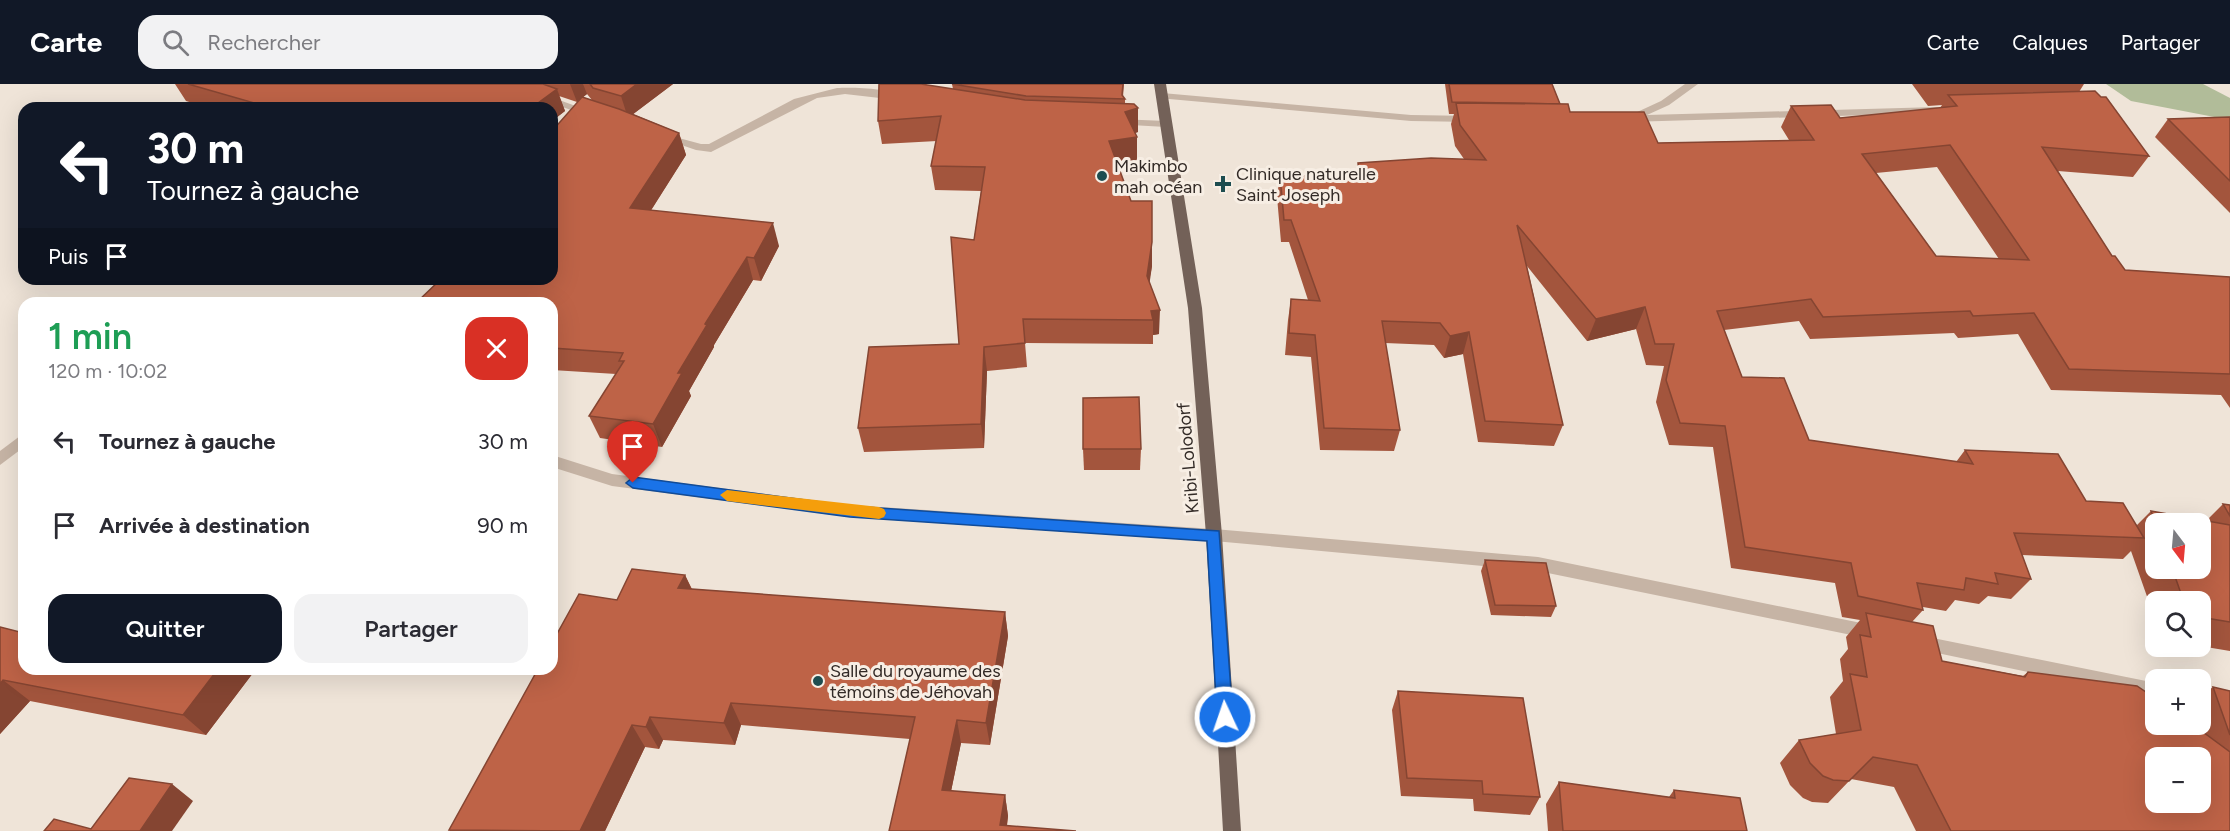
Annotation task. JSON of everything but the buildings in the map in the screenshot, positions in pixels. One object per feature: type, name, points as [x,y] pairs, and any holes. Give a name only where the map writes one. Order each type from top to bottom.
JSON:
[{"type":"main road","name":"Kribi-Lolodorf","points":[[1161,90],[1194,308],[1214,536],[1232,831]]},
{"type":"street","points":[[504,84],[557,102]]},
{"type":"street","points":[[1692,84],[1665,103],[1621,119],[1952,110]]},
{"type":"street","points":[[655,134],[700,148],[711,148],[808,97],[826,92],[848,90],[905,98]]},
{"type":"street","points":[[1161,90],[1411,118],[1481,119]]},
{"type":"street","points":[[558,102],[598,116]]},
{"type":"street","points":[[1105,122],[1166,124]]},
{"type":"street","points":[[0,459],[18,444]]},
{"type":"street","points":[[558,463],[612,480],[850,511],[1214,536],[1538,564],[1881,635]]},
{"type":"street","points":[[1905,639],[2145,690]]},
{"type":"green space","points":[[2106,84],[2203,84],[2230,98],[2230,120],[2131,101]]},
{"type":"slow traffic","points":[[727,495],[879,513]]},
{"type":"place","name":"Makimbo mah océan","points":[[1102,176]]},
{"type":"place","name":"Clinique naturelle Saint Joseph","points":[[1223,184]]},
{"type":"place","name":"Salle du royaume des témoins de Jéhovah","points":[[818,681]]},
{"type":"route","points":[[633,483],[850,511],[1214,536],[1225,717]]}]
